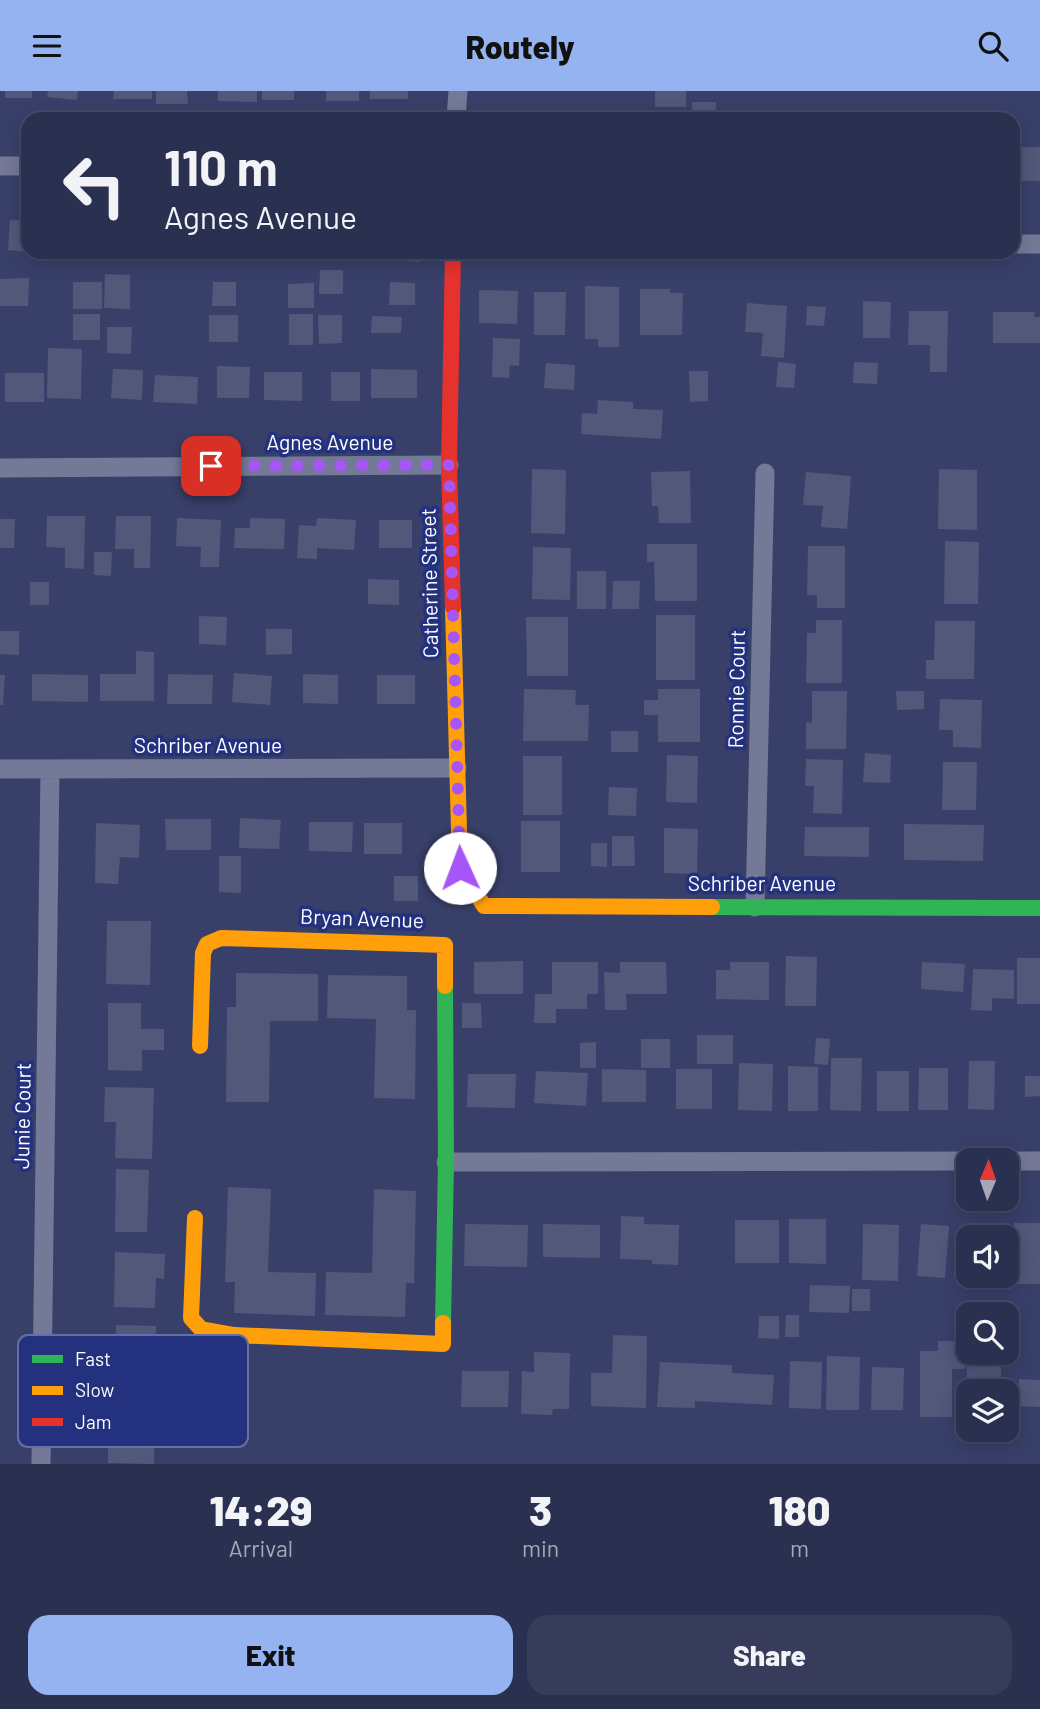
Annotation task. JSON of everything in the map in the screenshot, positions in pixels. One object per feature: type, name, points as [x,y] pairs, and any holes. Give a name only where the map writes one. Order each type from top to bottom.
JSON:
[{"type":"street","points":[[456,112],[458,91]]},
{"type":"street","points":[[0,166],[21,166]]},
{"type":"street","points":[[1020,244],[1040,244]]},
{"type":"street","name":"Catherine Street","points":[[453,259],[449,465],[460,868],[484,906]]},
{"type":"street","name":"Agnes Avenue","points":[[0,468],[449,465]]},
{"type":"street","name":"Ronnie Court","points":[[755,907],[765,473]]},
{"type":"street","name":"Schriber Avenue","points":[[0,769],[457,768]]},
{"type":"street","name":"Junie Court","points":[[43,1335],[50,769]]},
{"type":"street","name":"Schriber Avenue","points":[[484,906],[1040,908]]},
{"type":"street","name":"Bryan Avenue","points":[[200,1046],[203,953],[207,944],[221,938],[445,945],[443,1344],[248,1336]]},
{"type":"street","points":[[446,1162],[956,1161]]},
{"type":"street","points":[[1019,1161],[1040,1161]]},
{"type":"street","name":"Bryan Avenue","points":[[195,1218],[191,1318],[201,1329],[234,1335]]},
{"type":"building","points":[[5,91],[32,91],[32,98],[5,98]]},
{"type":"building","points":[[48,91],[78,91],[77,100],[47,97]]},
{"type":"building","points":[[114,91],[152,91],[152,99],[113,99]]},
{"type":"building","points":[[156,91],[187,91],[188,104],[156,104]]},
{"type":"building","points":[[218,91],[257,91],[257,102],[218,101]]},
{"type":"building","points":[[262,91],[294,91],[294,100],[262,100]]},
{"type":"building","points":[[326,91],[359,91],[359,101],[326,101]]},
{"type":"building","points":[[370,91],[408,91],[408,99],[370,99]]},
{"type":"building","points":[[655,91],[686,91],[686,107],[655,107]]},
{"type":"building","points":[[692,102],[716,102],[716,112],[692,112]]},
{"type":"building","points":[[1020,147],[1040,147],[1040,181],[1020,181]]},
{"type":"building","points":[[10,220],[21,221],[21,251],[8,250]]},
{"type":"building","points":[[395,259],[419,259],[419,262]]},
{"type":"building","points":[[320,270],[343,270],[343,294],[319,294]]},
{"type":"building","points":[[105,274],[130,275],[130,309],[104,308]]},
{"type":"building","points":[[29,278],[28,306],[0,306],[0,279]]},
{"type":"building","points":[[73,282],[102,282],[102,309],[73,309]]},
{"type":"building","points":[[213,282],[236,282],[236,306],[212,306]]},
{"type":"building","points":[[390,282],[415,283],[415,305],[389,305]]},
{"type":"building","points":[[314,283],[314,308],[288,308],[288,284]]},
{"type":"building","points":[[585,286],[619,287],[619,347],[598,347],[598,339],[585,339]]},
{"type":"building","points":[[640,289],[670,289],[670,293],[683,293],[682,335],[640,335]]},
{"type":"building","points":[[479,290],[518,291],[517,324],[479,323]]},
{"type":"building","points":[[534,292],[566,292],[565,335],[534,335]]},
{"type":"building","points":[[863,301],[891,302],[890,338],[863,338]]},
{"type":"building","points":[[747,303],[787,306],[784,358],[761,356],[763,333],[745,332]]},
{"type":"building","points":[[807,306],[826,307],[824,326],[806,325]]},
{"type":"building","points":[[909,311],[948,311],[947,372],[930,372],[930,345],[908,345]]},
{"type":"building","points":[[993,312],[1035,312],[1034,317],[1040,317],[1040,343],[993,343]]},
{"type":"building","points":[[73,314],[100,314],[100,340],[73,340]]},
{"type":"building","points":[[289,314],[313,314],[313,345],[289,345]]},
{"type":"building","points":[[209,315],[238,315],[238,342],[209,342]]},
{"type":"building","points":[[318,315],[342,315],[342,343],[319,344]]},
{"type":"building","points":[[372,316],[402,317],[401,333],[371,333]]},
{"type":"building","points":[[107,327],[132,327],[131,354],[107,353]]},
{"type":"building","points":[[493,338],[520,339],[519,366],[510,365],[509,378],[492,377]]},
{"type":"building","points":[[48,348],[82,349],[81,399],[47,398]]},
{"type":"building","points":[[778,362],[796,364],[794,388],[776,387]]},
{"type":"building","points":[[854,362],[878,363],[877,384],[853,383]]},
{"type":"building","points":[[546,363],[575,365],[574,390],[544,388]]},
{"type":"building","points":[[217,366],[250,367],[249,398],[217,398]]},
{"type":"building","points":[[113,369],[143,370],[142,400],[111,398]]},
{"type":"building","points":[[371,369],[417,370],[417,398],[371,398]]},
{"type":"building","points":[[689,371],[708,371],[708,401],[690,402]]},
{"type":"building","points":[[264,372],[302,372],[302,401],[264,400]]},
{"type":"building","points":[[331,372],[360,372],[360,401],[331,401]]},
{"type":"building","points":[[5,373],[44,373],[44,402],[5,402]]},
{"type":"building","points":[[155,375],[198,377],[197,404],[153,402]]},
{"type":"building","points":[[598,400],[633,402],[633,409],[663,410],[661,439],[581,434],[582,413],[597,414]]},
{"type":"building","points":[[532,469],[566,470],[565,534],[531,533]]},
{"type":"building","points":[[939,469],[977,470],[977,530],[938,529]]},
{"type":"building","points":[[690,471],[691,523],[659,523],[658,506],[652,506],[651,472]]},
{"type":"building","points":[[806,472],[851,476],[847,529],[821,527],[823,506],[803,505]]},
{"type":"building","points":[[47,516],[85,516],[84,569],[65,568],[65,548],[46,547]]},
{"type":"building","points":[[116,516],[151,516],[150,568],[134,568],[134,549],[115,549]]},
{"type":"building","points":[[177,518],[221,520],[219,567],[200,567],[201,547],[176,546]]},
{"type":"building","points":[[250,518],[285,519],[284,549],[234,548],[235,528],[250,528]]},
{"type":"building","points":[[317,518],[356,520],[354,550],[317,548],[317,559],[297,558],[299,525],[316,526]]},
{"type":"building","points":[[0,519],[15,519],[14,548],[0,548]]},
{"type":"building","points":[[379,520],[412,520],[412,548],[379,548]]},
{"type":"building","points":[[945,541],[979,542],[978,604],[944,604]]},
{"type":"building","points":[[647,544],[697,544],[697,601],[655,601],[654,562],[647,562]]},
{"type":"building","points":[[808,546],[845,546],[845,608],[817,608],[817,595],[807,595]]},
{"type":"building","points":[[533,547],[571,548],[570,600],[532,599]]},
{"type":"building","points":[[94,552],[112,552],[111,576],[94,575]]},
{"type":"building","points":[[577,571],[606,571],[606,609],[577,609]]},
{"type":"building","points":[[368,579],[399,580],[399,605],[368,604]]},
{"type":"building","points":[[613,581],[640,581],[639,609],[612,609]]},
{"type":"building","points":[[30,582],[49,582],[49,605],[30,605]]},
{"type":"building","points":[[656,615],[695,615],[695,680],[656,680]]},
{"type":"building","points":[[199,616],[227,617],[226,645],[199,644]]},
{"type":"building","points":[[526,617],[568,617],[568,676],[527,676]]},
{"type":"building","points":[[816,620],[842,620],[842,683],[806,683],[807,633],[816,633]]},
{"type":"building","points":[[935,621],[975,621],[974,679],[926,679],[926,660],[934,660]]},
{"type":"building","points":[[266,629],[292,629],[292,654],[266,655]]},
{"type":"building","points":[[0,631],[19,631],[19,655],[0,654]]},
{"type":"building","points":[[136,651],[154,652],[154,701],[100,701],[100,674],[136,674]]},
{"type":"building","points":[[234,673],[272,676],[270,705],[232,702]]},
{"type":"building","points":[[32,674],[88,675],[88,702],[32,701]]},
{"type":"building","points":[[168,674],[213,675],[212,704],[167,704]]},
{"type":"building","points":[[303,674],[338,675],[338,704],[303,703]]},
{"type":"building","points":[[0,675],[5,675],[3,705],[0,705]]},
{"type":"building","points":[[377,675],[415,675],[415,704],[377,704]]},
{"type":"building","points":[[524,689],[576,690],[575,705],[589,705],[588,741],[523,741]]},
{"type":"building","points":[[658,689],[700,689],[700,742],[658,742],[658,715],[644,715],[644,700],[658,700]]},
{"type":"building","points":[[812,691],[847,691],[846,749],[806,749],[806,722],[812,723]]},
{"type":"building","points":[[896,691],[924,691],[924,709],[897,710]]},
{"type":"building","points":[[940,699],[982,700],[981,748],[953,747],[953,730],[939,730]]},
{"type":"building","points":[[611,731],[638,731],[638,752],[611,752]]},
{"type":"building","points":[[865,753],[891,755],[890,783],[863,782]]},
{"type":"building","points":[[667,755],[698,756],[697,803],[666,802]]},
{"type":"building","points":[[523,756],[562,756],[562,815],[523,815]]},
{"type":"building","points":[[806,759],[843,760],[842,814],[813,813],[814,786],[805,786]]},
{"type":"building","points":[[943,762],[977,762],[976,810],[942,810]]},
{"type":"building","points":[[609,787],[637,788],[636,816],[608,815]]},
{"type":"building","points":[[240,818],[281,820],[279,849],[239,848]]},
{"type":"building","points":[[165,819],[211,819],[211,850],[166,850]]},
{"type":"building","points":[[521,821],[560,821],[560,872],[521,872]]},
{"type":"building","points":[[309,822],[353,822],[352,852],[309,851]]},
{"type":"building","points":[[96,823],[140,825],[139,858],[120,857],[118,884],[95,883]]},
{"type":"building","points":[[364,823],[402,823],[402,854],[364,854]]},
{"type":"building","points":[[904,824],[984,825],[983,861],[904,860]]},
{"type":"building","points":[[805,827],[869,827],[869,857],[804,856]]},
{"type":"building","points":[[664,828],[698,829],[697,874],[664,873]]},
{"type":"building","points":[[612,836],[634,836],[635,866],[612,866]]},
{"type":"building","points":[[591,843],[607,843],[607,867],[591,866]]},
{"type":"building","points":[[219,856],[241,856],[241,893],[219,892]]},
{"type":"building","points":[[394,876],[418,876],[418,901],[394,901]]},
{"type":"building","points":[[107,921],[151,921],[150,985],[106,984]]},
{"type":"building","points":[[786,956],[817,957],[816,1006],[785,1006]]},
{"type":"building","points":[[1017,958],[1040,958],[1040,1004],[1017,1004]]},
{"type":"building","points":[[523,961],[523,994],[474,994],[474,962]]},
{"type":"building","points":[[552,962],[598,962],[598,994],[587,994],[587,1009],[556,1009],[556,1023],[534,1023],[535,994],[552,994]]},
{"type":"building","points":[[620,962],[666,962],[667,994],[626,994],[627,1010],[605,1010],[604,972],[620,973]]},
{"type":"building","points":[[730,962],[769,962],[769,1000],[716,999],[716,970],[730,970]]},
{"type":"building","points":[[922,962],[965,964],[963,992],[921,989]]},
{"type":"building","points":[[973,969],[1014,970],[1014,999],[992,998],[992,1011],[971,1010]]},
{"type":"building","points":[[236,973],[318,974],[318,1021],[270,1021],[269,1102],[226,1102],[227,1007],[236,1007]]},
{"type":"building","points":[[328,975],[407,976],[407,1010],[416,1010],[415,1099],[374,1098],[376,1019],[327,1018]]},
{"type":"building","points":[[108,1003],[141,1003],[141,1029],[164,1029],[164,1050],[142,1050],[142,1071],[108,1070]]},
{"type":"building","points":[[462,1003],[481,1003],[482,1028],[462,1028]]},
{"type":"building","points":[[697,1035],[733,1035],[733,1064],[697,1064]]},
{"type":"building","points":[[816,1038],[830,1039],[828,1065],[814,1064]]},
{"type":"building","points":[[641,1039],[670,1039],[670,1068],[641,1068]]},
{"type":"building","points":[[596,1042],[596,1068],[580,1068],[580,1043]]},
{"type":"building","points":[[831,1058],[862,1058],[861,1111],[830,1110]]},
{"type":"building","points":[[969,1061],[995,1061],[994,1110],[968,1109]]},
{"type":"building","points":[[739,1063],[773,1064],[772,1111],[738,1110]]},
{"type":"building","points":[[788,1066],[818,1067],[818,1111],[788,1111]]},
{"type":"building","points":[[919,1068],[948,1068],[948,1110],[918,1110]]},
{"type":"building","points":[[602,1069],[646,1070],[646,1102],[602,1102]]},
{"type":"building","points":[[676,1069],[712,1069],[712,1109],[676,1109]]},
{"type":"building","points":[[536,1071],[588,1073],[586,1106],[534,1103]]},
{"type":"building","points":[[877,1071],[909,1071],[909,1111],[877,1111]]},
{"type":"building","points":[[468,1074],[516,1074],[515,1108],[467,1107]]},
{"type":"building","points":[[1025,1076],[1040,1076],[1040,1096],[1025,1097]]},
{"type":"building","points":[[105,1087],[154,1088],[152,1159],[115,1158],[116,1122],[104,1122]]},
{"type":"building","points":[[116,1169],[149,1170],[147,1232],[115,1232]]},
{"type":"building","points":[[228,1187],[271,1189],[268,1272],[316,1273],[315,1316],[234,1313],[235,1282],[225,1282]]},
{"type":"building","points":[[374,1189],[416,1191],[414,1283],[406,1283],[405,1317],[325,1315],[326,1272],[372,1273]]},
{"type":"building","points":[[621,1216],[644,1217],[644,1224],[679,1225],[678,1265],[652,1264],[652,1260],[620,1259]]},
{"type":"building","points":[[789,1219],[826,1219],[826,1264],[789,1263]]},
{"type":"building","points":[[735,1220],[779,1220],[779,1263],[735,1263]]},
{"type":"building","points":[[1040,1223],[1040,1284],[1019,1284],[1019,1225],[1014,1225]]},
{"type":"building","points":[[465,1224],[528,1225],[527,1267],[464,1266]]},
{"type":"building","points":[[543,1224],[600,1225],[600,1258],[543,1257]]},
{"type":"building","points":[[863,1224],[899,1225],[898,1281],[862,1280]]},
{"type":"building","points":[[921,1224],[949,1226],[945,1278],[917,1276]]},
{"type":"building","points":[[115,1252],[165,1254],[164,1279],[156,1278],[155,1308],[114,1307]]},
{"type":"building","points":[[810,1285],[850,1286],[849,1313],[809,1312]]},
{"type":"building","points":[[852,1289],[870,1289],[870,1311],[852,1311]]},
{"type":"building","points":[[786,1315],[799,1315],[799,1337],[785,1337]]},
{"type":"building","points":[[759,1316],[779,1316],[779,1339],[758,1338]]},
{"type":"building","points":[[116,1325],[156,1326],[156,1335],[116,1335]]},
{"type":"building","points":[[613,1335],[647,1336],[646,1408],[591,1406],[591,1373],[612,1373]]},
{"type":"building","points":[[938,1341],[956,1341],[956,1365],[965,1365],[965,1369],[952,1369],[952,1417],[920,1417],[920,1351],[938,1351]]},
{"type":"building","points":[[534,1352],[570,1353],[569,1409],[553,1409],[552,1415],[521,1414],[522,1371],[534,1372]]},
{"type":"building","points":[[827,1356],[860,1357],[859,1410],[826,1410]]},
{"type":"building","points":[[790,1361],[822,1362],[821,1409],[789,1408]]},
{"type":"building","points":[[660,1362],[732,1365],[732,1373],[774,1375],[772,1405],[695,1401],[695,1408],[657,1407]]},
{"type":"building","points":[[967,1365],[1001,1365],[1001,1379],[967,1379]]},
{"type":"building","points":[[872,1367],[904,1368],[903,1410],[871,1410]]},
{"type":"building","points":[[462,1371],[509,1371],[508,1407],[461,1407]]},
{"type":"building","points":[[1019,1379],[1040,1380],[1040,1407],[1019,1406]]},
{"type":"building","points":[[108,1447],[154,1447],[154,1464],[108,1463]]},
{"type":"traffic: fast","points":[[712,907],[1040,908]]},
{"type":"traffic: fast","points":[[443,1323],[445,986]]},
{"type":"traffic: slow","points":[[453,607],[460,868],[484,906],[712,907]]},
{"type":"traffic: slow","points":[[200,1046],[203,953],[207,944],[221,938],[445,945],[445,986]]},
{"type":"traffic: slow","points":[[195,1218],[191,1318],[201,1329],[234,1335]]},
{"type":"traffic: slow","points":[[248,1336],[443,1344],[443,1323]]},
{"type":"traffic: jam","points":[[453,259],[449,465],[453,607]]},
{"type":"route","points":[[211,466],[449,465],[460,868]]}]
